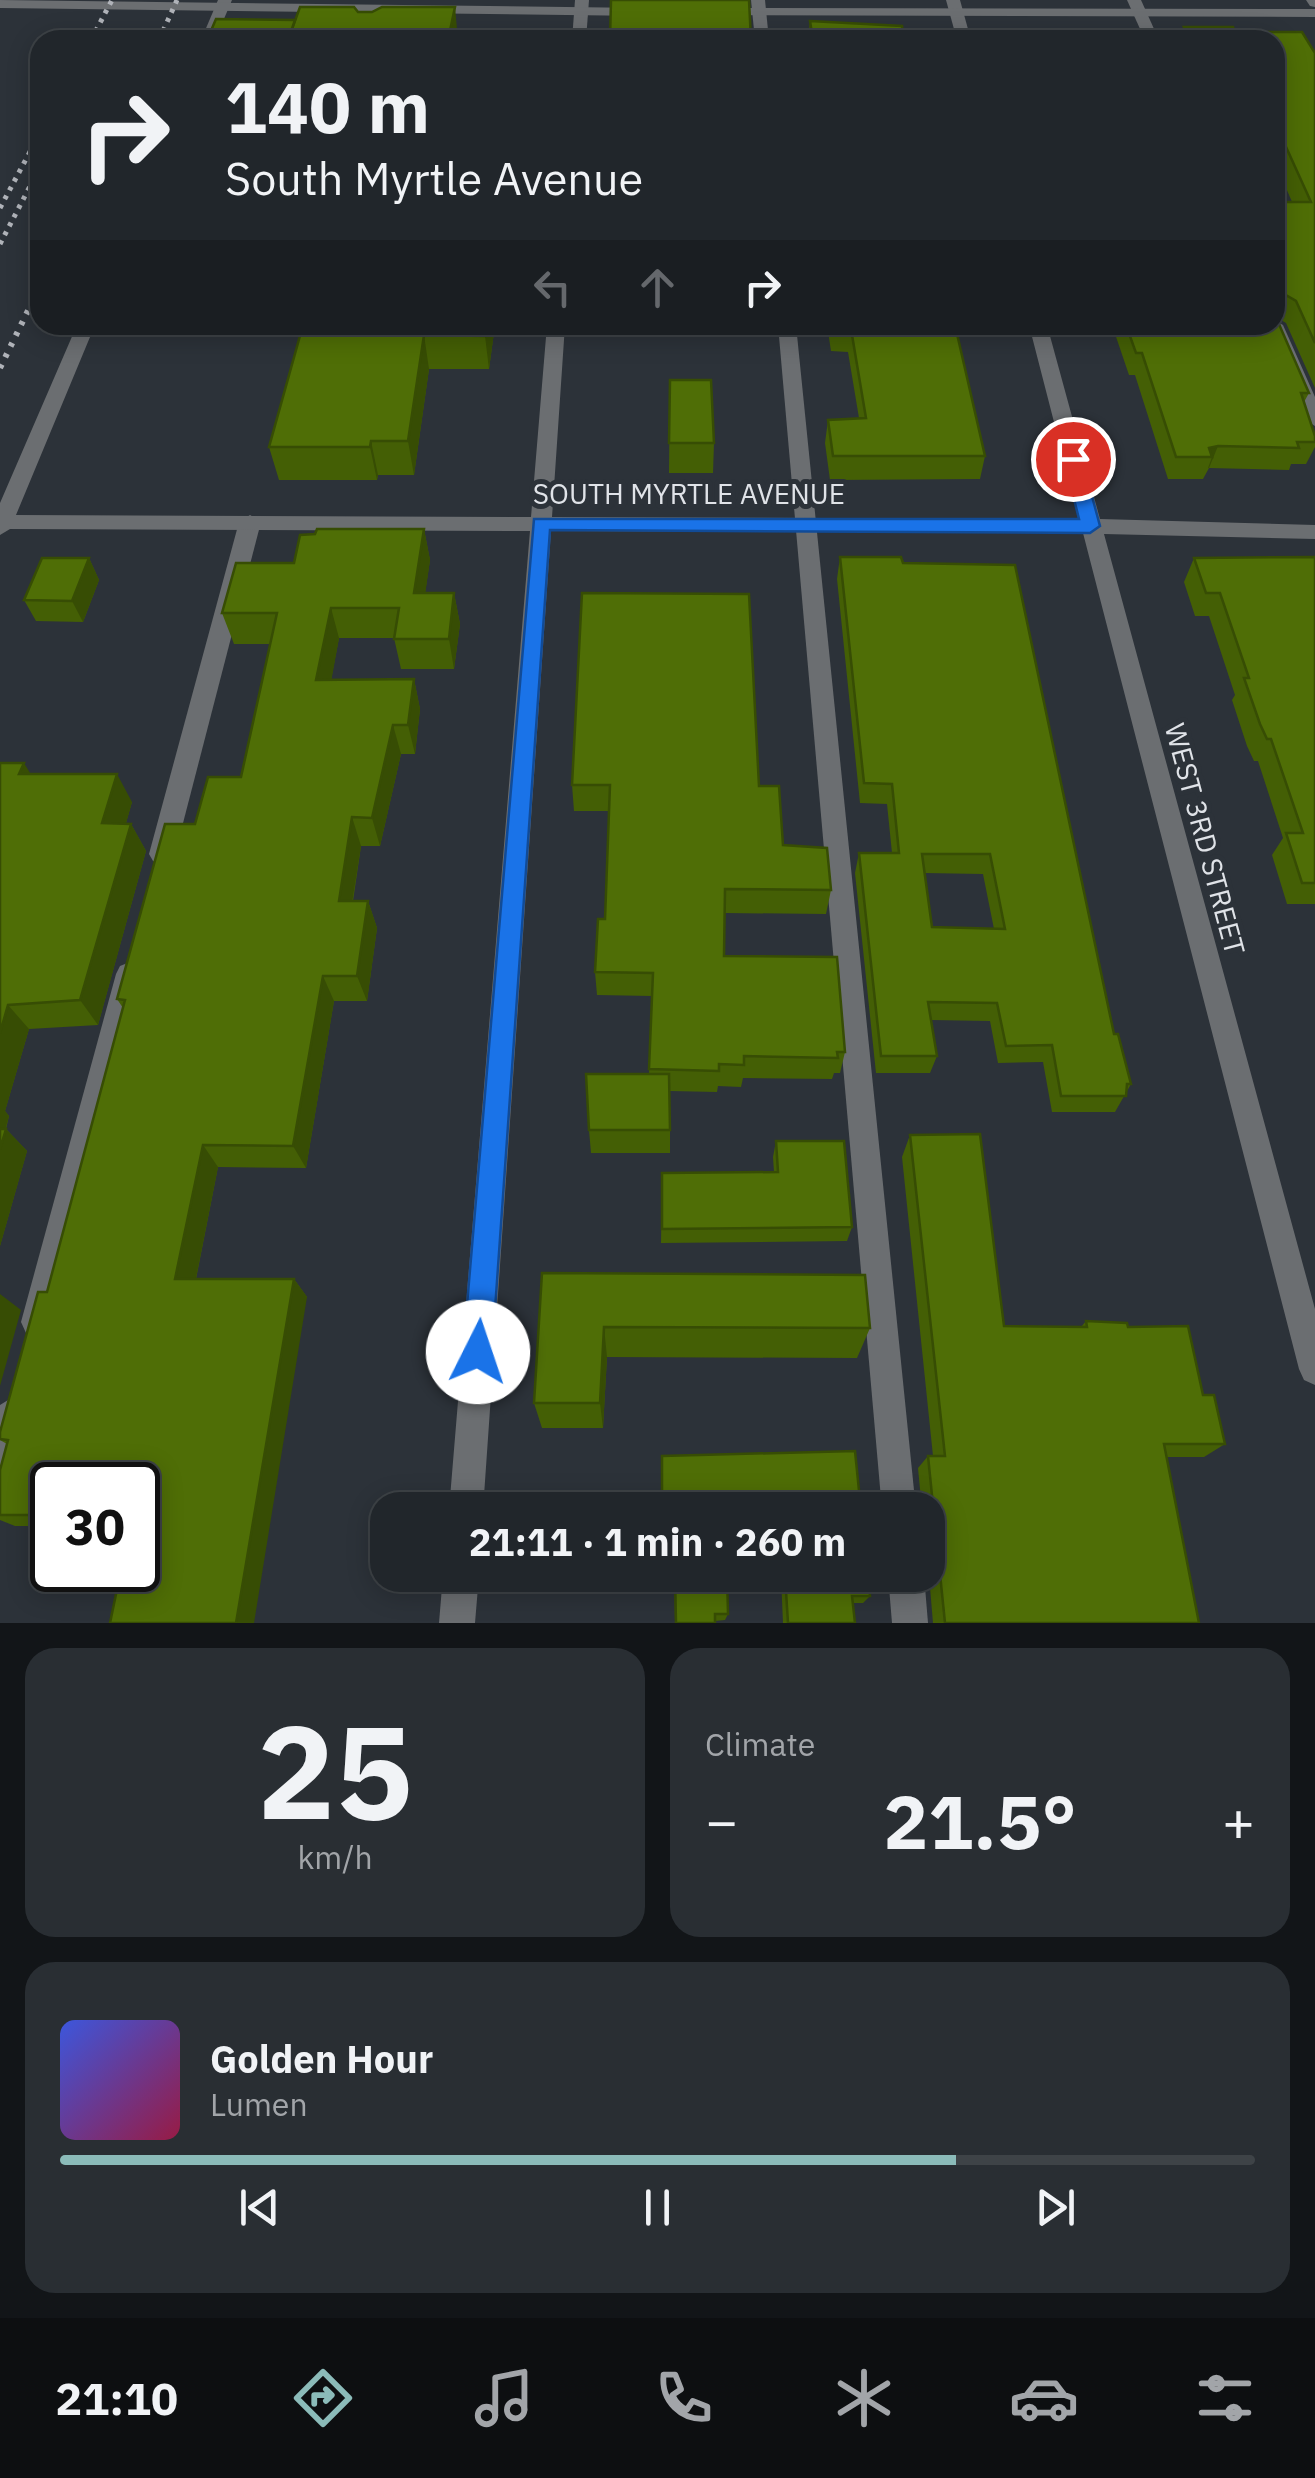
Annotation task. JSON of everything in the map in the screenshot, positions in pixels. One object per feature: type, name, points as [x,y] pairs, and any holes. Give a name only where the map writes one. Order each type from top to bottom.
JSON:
[{"type":"street","points":[[212,30],[223,3]]},
{"type":"street","points":[[0,4],[582,6],[660,12]]},
{"type":"street","points":[[377,24],[385,4]]},
{"type":"street","points":[[700,12],[759,6],[1137,6],[1315,13]]},
{"type":"street","points":[[954,6],[961,30]]},
{"type":"street","points":[[1137,6],[1148,30]]},
{"type":"street","points":[[1,525],[82,335]]},
{"type":"street","points":[[467,1492],[555,335]]},
{"type":"street","points":[[788,335],[898,1492]]},
{"type":"street","name":"WEST 3RD STREET","points":[[1041,335],[1315,1368]]},
{"type":"street","points":[[1278,335],[1315,420]]},
{"type":"street","points":[[153,887],[250,522]]},
{"type":"street","name":"SOUTH MYRTLE AVENUE","points":[[1,525],[250,522],[1090,526],[1315,532]]},
{"type":"street","points":[[31,1347],[138,944]]},
{"type":"street","points":[[0,1462],[20,1386]]},
{"type":"street","points":[[457,1623],[460,1592]]},
{"type":"street","points":[[907,1592],[910,1623]]},
{"type":"building","points":[[611,0],[749,0],[750,30],[610,30]]},
{"type":"building","points":[[300,7],[354,7],[358,12],[372,12],[382,7],[455,7],[450,30],[292,30]]},
{"type":"building","points":[[216,19],[295,20],[292,30],[211,30]]},
{"type":"building","points":[[810,21],[902,26],[903,30],[811,30]]},
{"type":"building","points":[[1184,27],[1234,30],[1186,30]]},
{"type":"building","points":[[1285,32],[1302,32],[1315,53],[1315,343],[1296,301],[1285,295],[1285,202],[1311,202],[1285,145]]},
{"type":"building","points":[[300,335],[424,335],[408,441],[371,441],[370,447],[269,447]]},
{"type":"building","points":[[852,335],[957,335],[985,456],[833,456],[828,420],[866,418]]},
{"type":"building","points":[[1130,335],[1284,335],[1309,393],[1301,393],[1315,442],[1297,442],[1299,448],[1218,446],[1209,448],[1212,457],[1176,457],[1142,353],[1136,353]]},
{"type":"building","points":[[670,380],[711,380],[714,443],[669,443]]},
{"type":"building","points":[[317,529],[424,529],[414,593],[454,593],[449,639],[394,639],[399,608],[331,608],[316,680],[414,679],[408,725],[393,725],[372,818],[352,817],[339,901],[368,901],[357,976],[323,976],[293,1146],[203,1145],[175,1279],[294,1279],[236,1623],[110,1623],[116,1592],[160,1592],[160,1462],[30,1462],[30,1515],[0,1515],[0,1470],[8,1440],[0,1439],[0,1432],[38,1292],[47,1292],[125,1000],[117,999],[165,824],[195,824],[208,777],[241,777],[277,613],[222,613],[236,563],[294,563],[300,535],[315,534]]},
{"type":"building","points":[[840,557],[901,557],[903,563],[1015,565],[1114,1034],[1118,1034],[1131,1084],[1127,1084],[1126,1096],[1061,1096],[1052,1045],[1006,1046],[997,1003],[928,1002],[937,1056],[881,1056],[859,853],[899,853],[892,784],[864,783]],"holes":[[[922,854],[990,854],[1005,929],[932,927]]]},
{"type":"building","points":[[1315,557],[1315,883],[1302,883],[1286,833],[1303,833],[1271,739],[1267,739],[1260,724],[1244,678],[1249,678],[1220,593],[1206,593],[1194,558]]},
{"type":"building","points":[[42,558],[89,558],[72,601],[24,600]]},
{"type":"building","points":[[582,593],[749,594],[759,786],[779,786],[783,845],[827,848],[831,890],[725,889],[724,956],[837,957],[845,1052],[837,1052],[838,1058],[744,1056],[744,1065],[719,1064],[719,1071],[649,1069],[653,973],[595,972],[598,919],[605,919],[610,785],[572,785]]},
{"type":"building","points":[[0,763],[24,763],[19,774],[117,774],[102,823],[131,824],[80,1000],[8,1005],[0,1033]]},
{"type":"building","points":[[586,1074],[669,1074],[670,1130],[589,1130]]},
{"type":"building","points":[[980,1134],[1004,1326],[1087,1327],[1086,1321],[1127,1323],[1128,1327],[1188,1326],[1203,1395],[1214,1395],[1225,1444],[1164,1444],[1199,1623],[945,1623],[942,1592],[945,1592],[945,1492],[932,1492],[928,1456],[945,1456],[910,1135]]},
{"type":"building","points":[[776,1141],[844,1141],[852,1227],[662,1229],[662,1173],[778,1172]]},
{"type":"building","points":[[542,1273],[865,1275],[870,1328],[604,1327],[600,1403],[534,1403]]},
{"type":"building","points":[[855,1451],[859,1492],[662,1492],[662,1456]]},
{"type":"building","points":[[675,1592],[727,1592],[728,1614],[715,1614],[715,1623],[676,1623]]},
{"type":"building","points":[[786,1592],[870,1592],[870,1596],[852,1596],[855,1623],[788,1623]]},
{"type":"railway","points":[[96,30],[112,0]]},
{"type":"railway","points":[[164,30],[177,0]]},
{"type":"railway","points":[[0,208],[30,152]]},
{"type":"railway","points":[[0,244],[30,186]]},
{"type":"railway","points":[[0,368],[30,306]]},
{"type":"route","points":[[478,1352],[541,524],[1090,526],[1073,459]]}]
